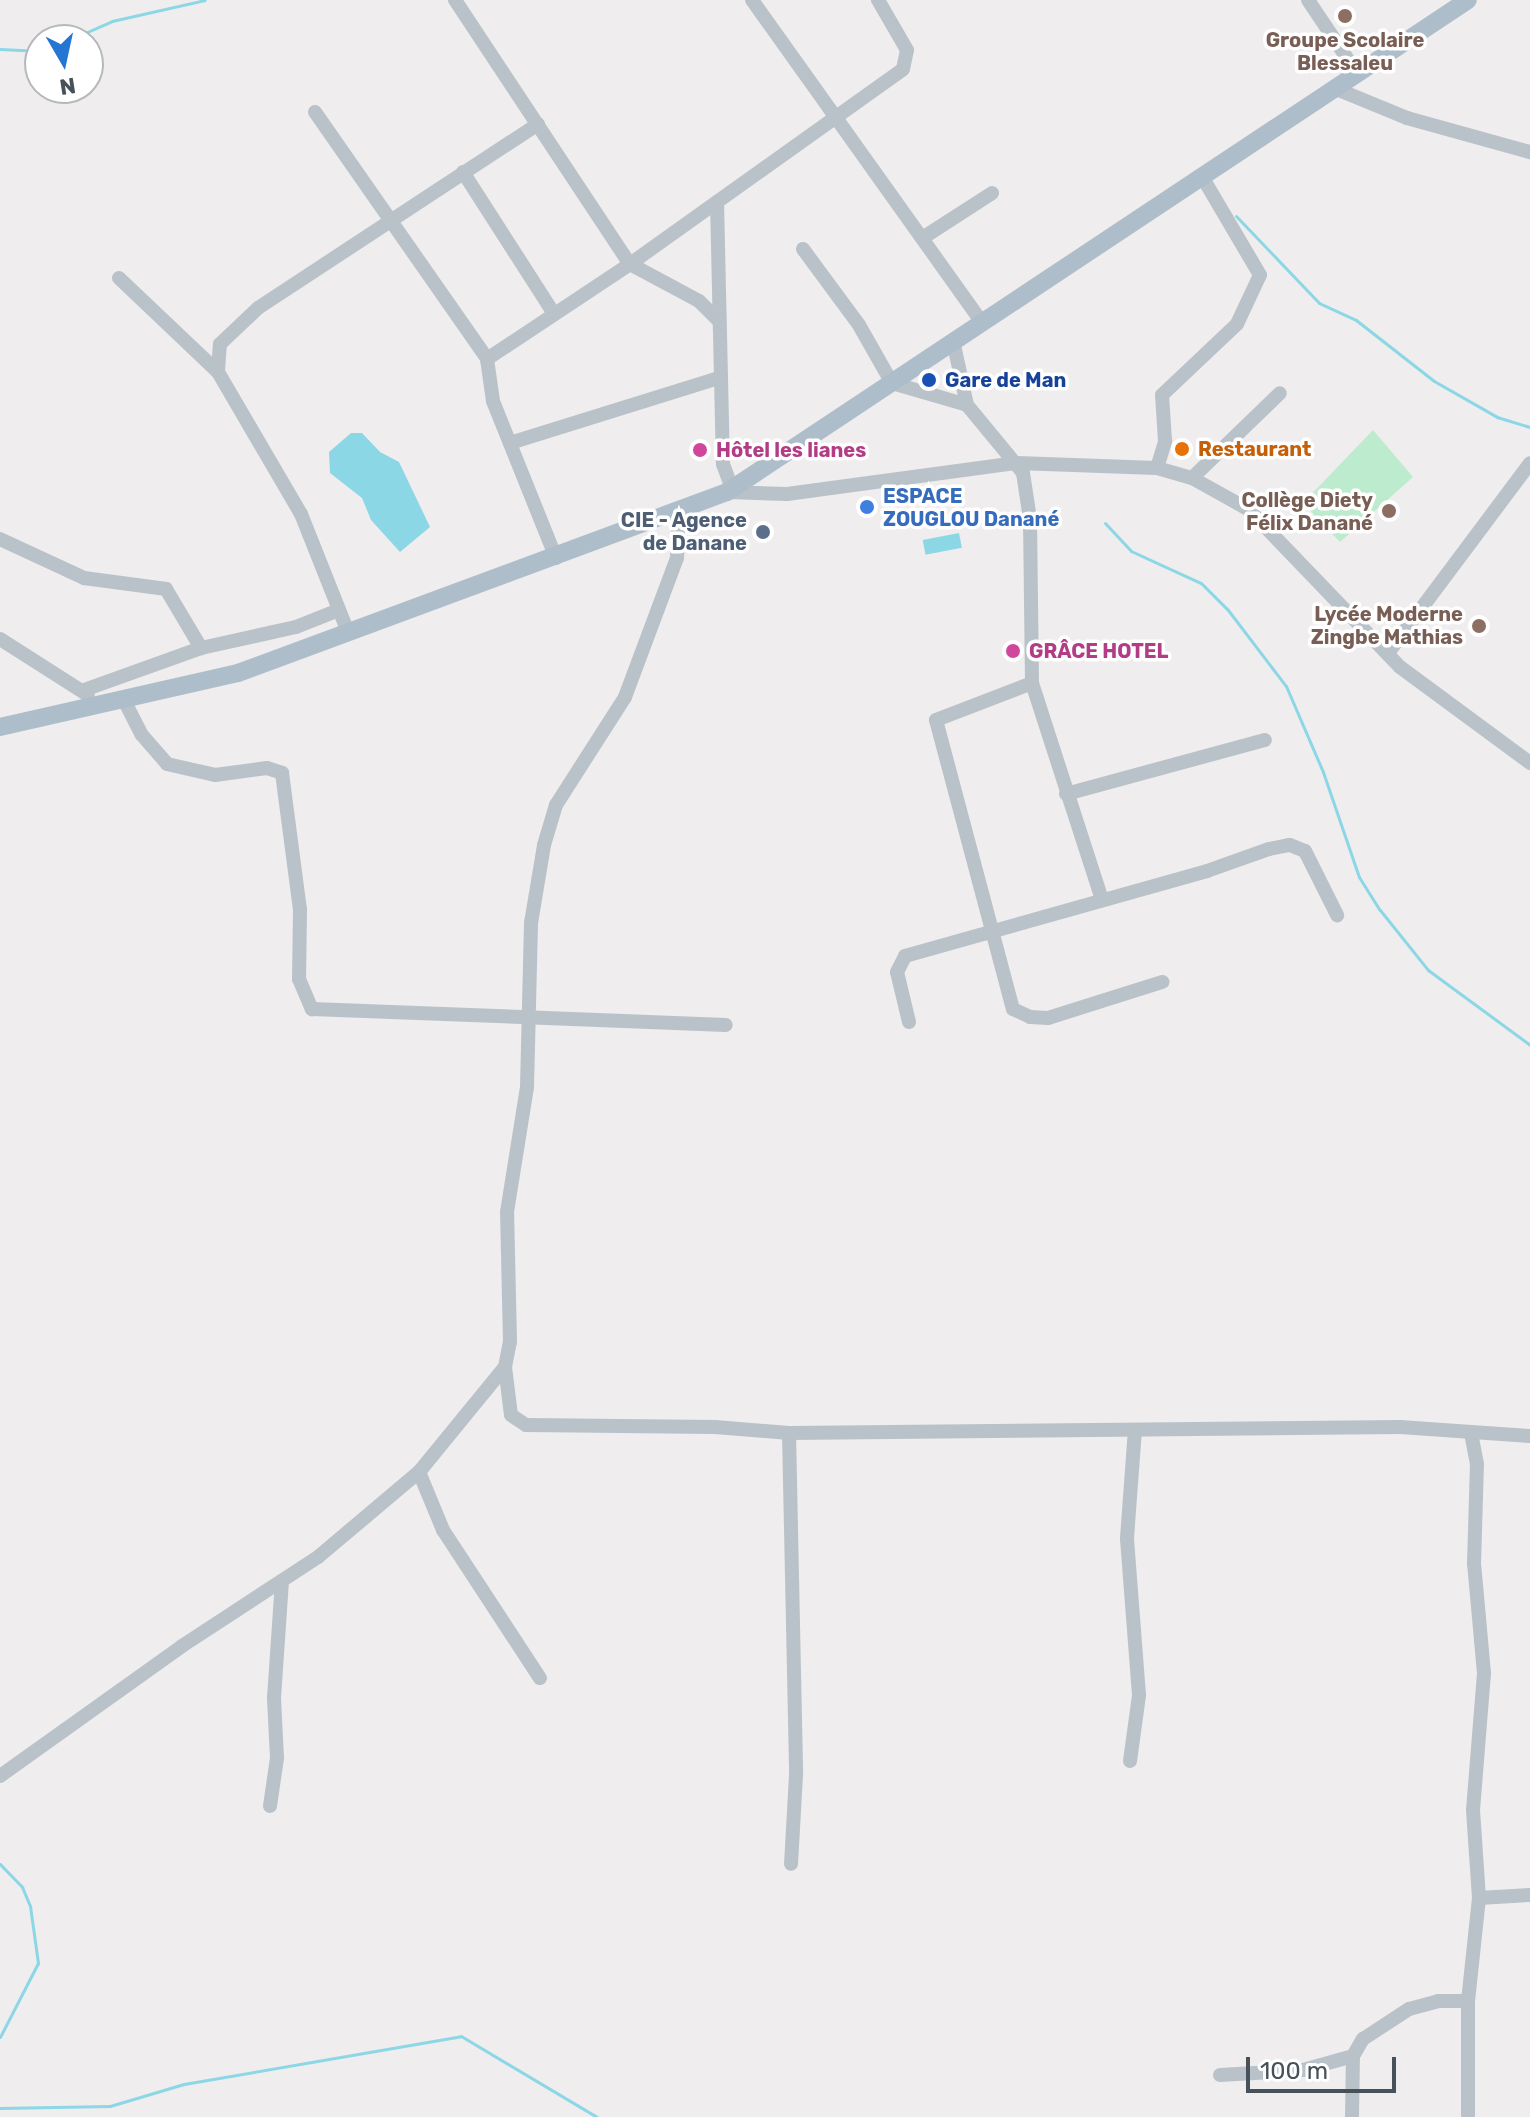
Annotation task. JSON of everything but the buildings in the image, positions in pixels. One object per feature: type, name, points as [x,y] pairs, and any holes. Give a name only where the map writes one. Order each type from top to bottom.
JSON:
[{"type":"main road","points":[[0,727],[97,709],[238,673],[679,512],[729,489],[954,345],[982,322],[1201,175],[1468,0]]},
{"type":"street","points":[[455,0],[630,264],[699,301],[719,321]]},
{"type":"street","points":[[752,0],[982,322]]},
{"type":"street","points":[[487,359],[838,119],[907,62],[907,50],[878,0]]},
{"type":"street","points":[[1308,0],[1357,73]]},
{"type":"street","points":[[1334,88],[1407,118],[1530,152]]},
{"type":"street","points":[[315,112],[388,223],[487,359],[491,394],[556,558]]},
{"type":"street","points":[[218,372],[218,350],[228,332],[538,124]]},
{"type":"street","points":[[463,172],[553,312]]},
{"type":"street","points":[[1157,468],[1165,441],[1162,395],[1237,324],[1260,275],[1201,175]]},
{"type":"street","points":[[924,237],[992,193]]},
{"type":"street","points":[[717,202],[719,378],[723,464],[729,489],[787,494],[1017,463],[1157,468],[1192,478],[1221,490],[1272,530],[1418,682],[1530,763]]},
{"type":"street","points":[[803,249],[859,325],[892,383],[967,405]]},
{"type":"street","points":[[119,278],[218,372],[306,524],[348,632]]},
{"type":"street","points":[[954,345],[967,405],[1017,463],[1025,482],[1030,519],[1032,683],[1102,900]]},
{"type":"street","points":[[510,443],[719,378]]},
{"type":"street","points":[[1192,478],[1280,393]]},
{"type":"street","points":[[1388,653],[1530,463]]},
{"type":"street","points":[[679,512],[677,558],[625,697],[550,820],[531,923],[526,1021],[528,1078],[507,1212],[510,1342],[505,1367],[511,1415],[517,1424],[789,1433],[1400,1427],[1530,1436]]},
{"type":"street","points":[[0,539],[84,578],[166,589],[201,648]]},
{"type":"street","points":[[84,690],[201,648],[296,627],[339,610]]},
{"type":"street","points":[[0,639],[84,690],[97,709]]},
{"type":"street","points":[[1032,683],[936,720],[997,931],[1013,1009],[1030,1017],[1082,1009],[1162,982]]},
{"type":"street","points":[[125,702],[142,735],[167,764],[215,775],[267,768],[282,773],[300,909],[299,979],[312,1009],[526,1021],[726,1025]]},
{"type":"street","points":[[1066,794],[1265,740]]},
{"type":"street","points":[[909,1022],[897,972],[900,961],[1290,845],[1312,860],[1337,915]]},
{"type":"street","points":[[0,1776],[318,1557],[419,1472],[505,1367]]},
{"type":"street","points":[[1130,1761],[1139,1695],[1127,1528],[1135,1430]]},
{"type":"street","points":[[789,1433],[796,1775],[791,1864]]},
{"type":"street","points":[[1468,2117],[1468,2001],[1479,1898],[1473,1810],[1484,1673],[1474,1564],[1477,1464],[1471,1433]]},
{"type":"street","points":[[419,1472],[443,1530],[540,1678]]},
{"type":"street","points":[[270,1806],[277,1758],[275,1649],[282,1581]]},
{"type":"street","points":[[1479,1898],[1530,1895]]},
{"type":"street","points":[[1352,2117],[1353,2056],[1371,2031],[1409,2009],[1438,2001],[1468,2001]]},
{"type":"street","points":[[1220,2075],[1303,2070],[1353,2056]]},
{"type":"green space","points":[[1373,430],[1413,477],[1340,542],[1303,503]]},
{"type":"water","points":[[351,433],[362,433],[380,452],[399,462],[430,527],[400,552],[371,520],[362,498],[330,473],[329,452]]},
{"type":"water","points":[[959,533],[962,548],[926,555],[923,540]]},
{"type":"waterway","points":[[104,25],[205,0]]},
{"type":"waterway","points":[[0,49],[24,50]]},
{"type":"waterway","points":[[1236,216],[1319,303],[1356,320],[1434,381],[1497,417],[1530,427]]},
{"type":"waterway","points":[[1105,523],[1131,551],[1201,583],[1228,610],[1286,686],[1323,772],[1359,877],[1380,910],[1428,970],[1530,1045]]},
{"type":"waterway","points":[[0,1864],[22,1887],[30,1906],[38,1963],[0,2037]]},
{"type":"waterway","points":[[0,2108],[110,2106],[184,2084],[461,2036],[597,2117]]},
{"type":"place","name":"Groupe Scolaire Blessaleu","points":[[1345,16]]},
{"type":"place","name":"Gare de Man","points":[[929,380]]},
{"type":"place","name":"Restaurant","points":[[1182,449]]},
{"type":"place","name":"Hôtel les lianes","points":[[700,450]]},
{"type":"place","name":"ESPACE ZOUGLOU Danané","points":[[867,507]]},
{"type":"place","name":"Collège Diety Félix Danané","points":[[1389,511]]},
{"type":"place","name":"CIE - Agence de Danane","points":[[763,532]]},
{"type":"place","name":"Lycée Moderne Zingbe Mathias","points":[[1479,626]]},
{"type":"place","name":"GRÂCE HOTEL","points":[[1013,651]]}]
